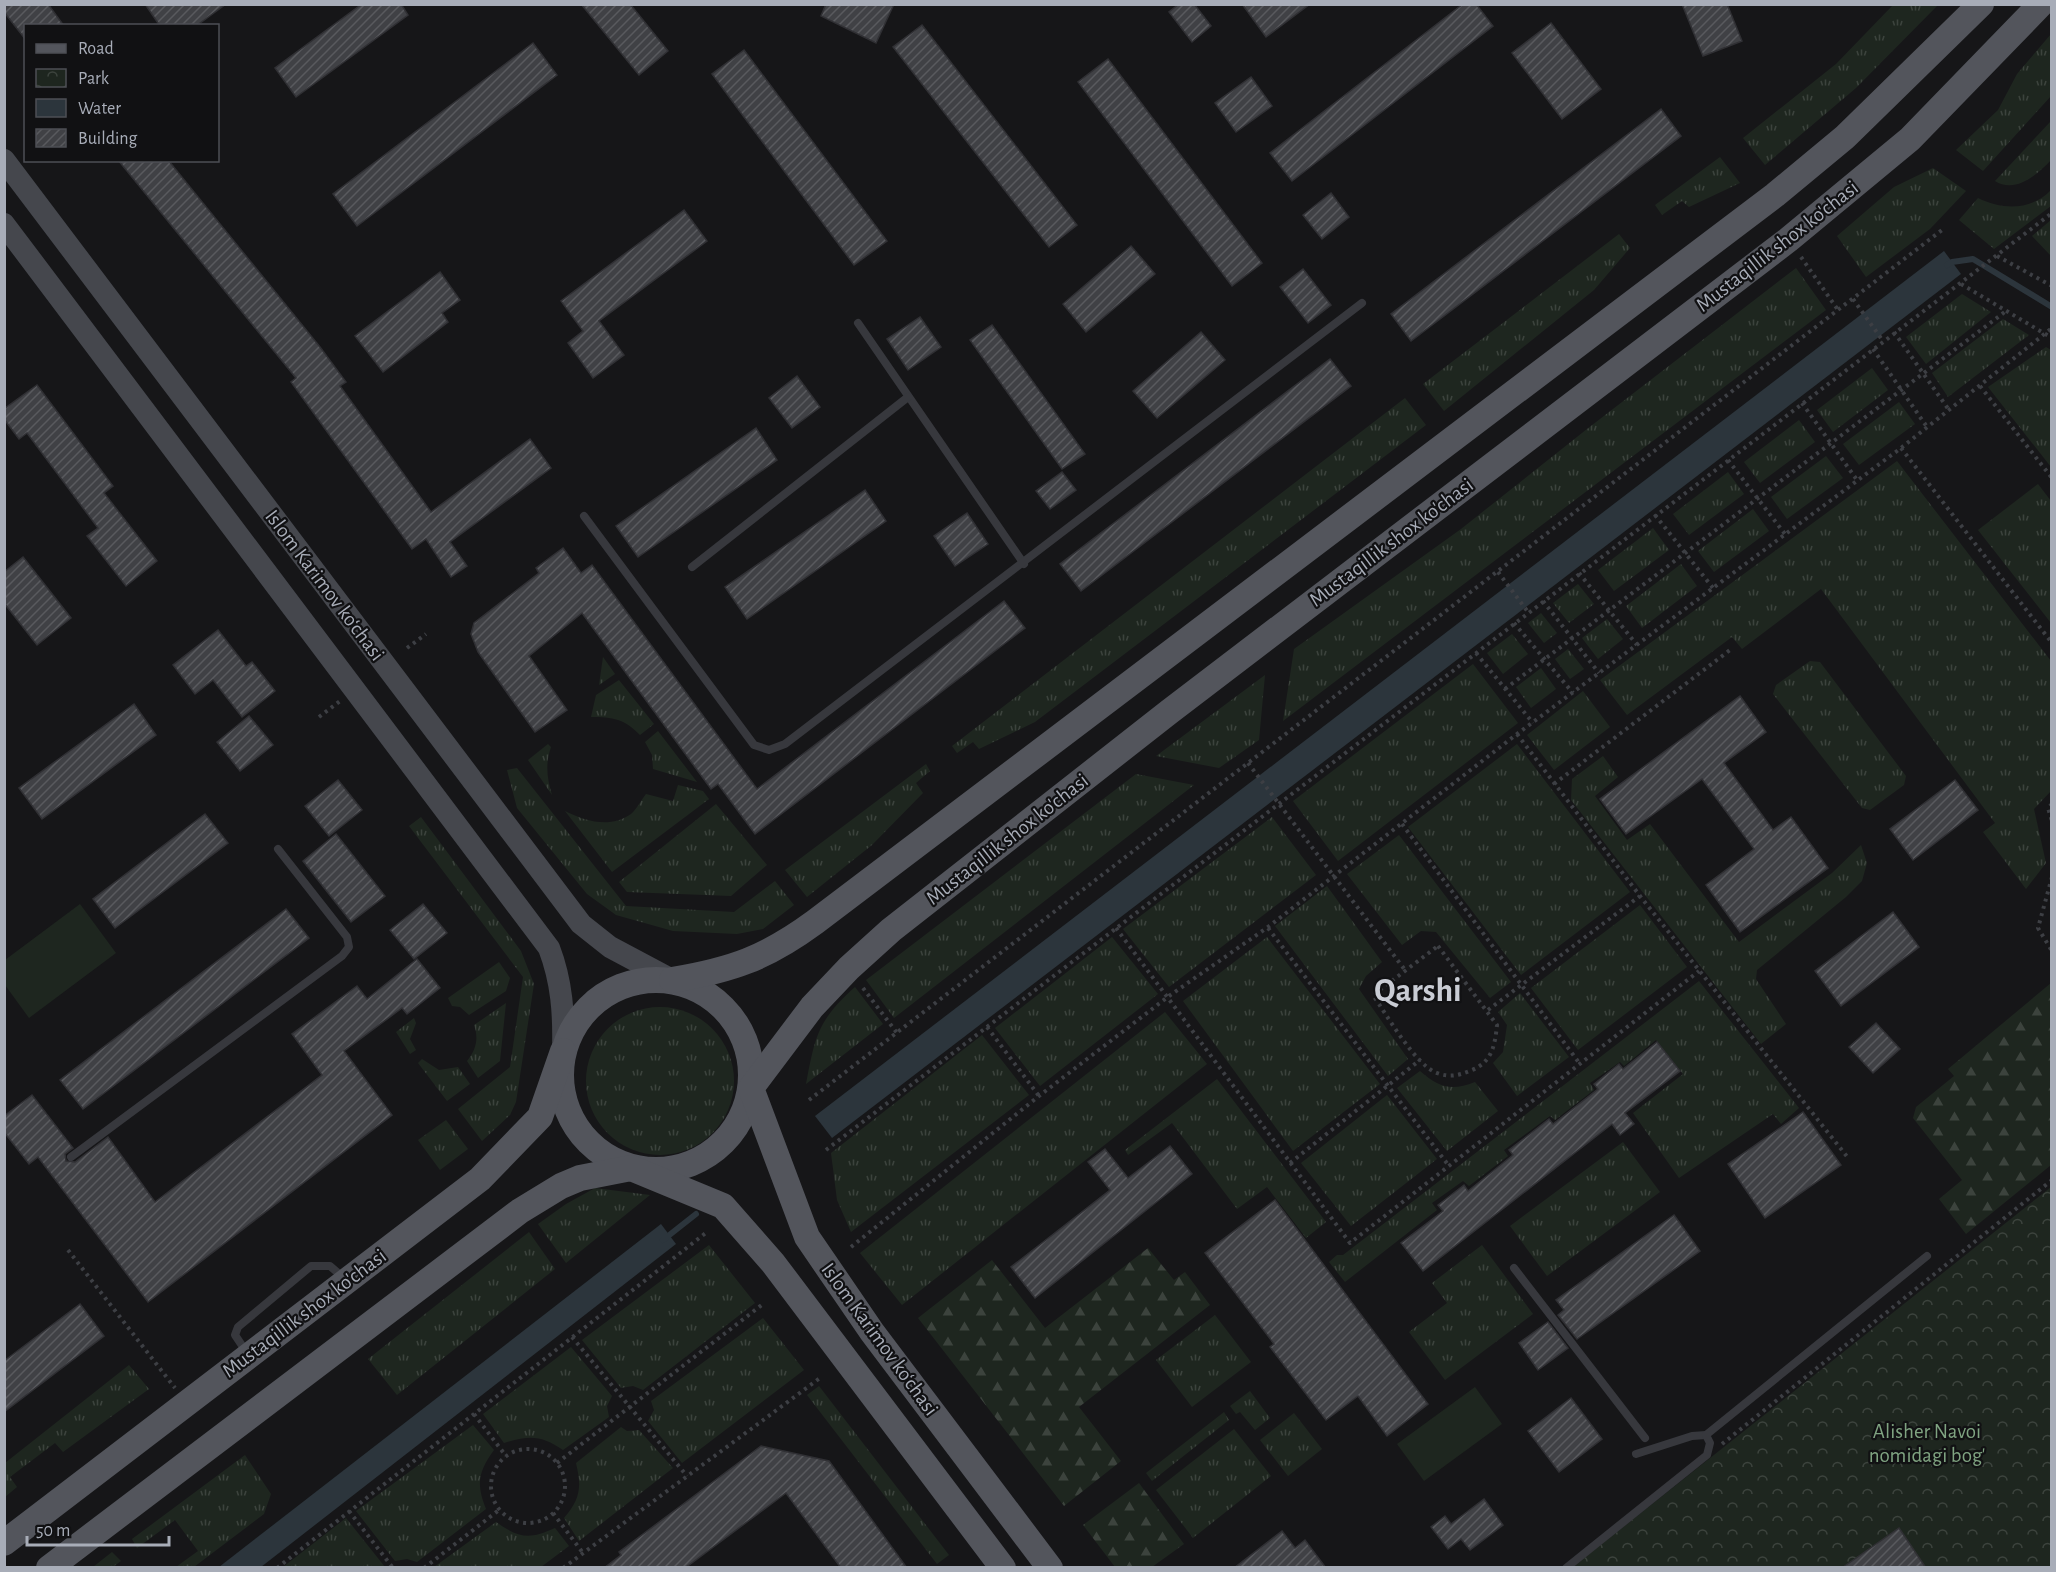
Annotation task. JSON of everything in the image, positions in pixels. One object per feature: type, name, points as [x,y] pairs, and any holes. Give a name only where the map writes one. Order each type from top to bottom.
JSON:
[{"type":"main road","name":"Mustaqillik shox ko'chasi","points":[[672,980],[711,973],[749,962],[784,944],[816,922],[1775,195],[1845,137],[1981,4]]},
{"type":"main road","name":"Mustaqillik shox ko'chasi","points":[[751,1088],[812,1007],[849,968],[891,930],[1168,712],[1788,240],[1910,139],[2032,7]]},
{"type":"main road","name":"Islom Karimov ko‘chasi","points":[[4,160],[581,924],[610,947],[672,980]]},
{"type":"main road","name":"Islom Karimov ko‘chasi","points":[[4,224],[549,948],[560,975],[563,1000],[563,1051]]},
{"type":"main road","points":[[49,1568],[520,1211],[561,1186],[580,1178],[631,1168],[663,1171],[695,1163],[722,1145],[741,1119],[751,1088],[751,1059],[742,1030],[724,1007],[700,989],[672,980],[644,979],[616,987],[608,992],[592,1003],[574,1024],[563,1051],[560,1080],[566,1110],[581,1136],[604,1156],[631,1168]]},
{"type":"main road","name":"Mustaqillik shox ko'chasi","points":[[4,1543],[248,1354],[347,1282],[480,1179],[540,1117],[563,1051]]},
{"type":"main road","name":"Islom Karimov ko‘chasi","points":[[751,1088],[807,1237],[872,1332],[1050,1568]]},
{"type":"main road","name":"Islom Karimov ko‘chasi","points":[[631,1168],[723,1206],[772,1263],[1003,1568]]},
{"type":"lane","points":[[584,516],[754,744],[769,750],[785,744],[1024,564],[1362,303]]},
{"type":"lane","points":[[858,323],[1024,564]]},
{"type":"lane","points":[[692,567],[908,397]]},
{"type":"lane","points":[[71,1156],[342,956],[349,947],[347,937],[278,849]]},
{"type":"lane","points":[[1636,1454],[1692,1436],[1706,1435],[1927,1256]]},
{"type":"lane","points":[[248,1354],[235,1335],[238,1327],[311,1266],[330,1266],[347,1282]]},
{"type":"lane","points":[[1514,1268],[1645,1438]]},
{"type":"lane","points":[[1566,1568],[1707,1455],[1710,1443],[1706,1435]]},
{"type":"path","points":[[826,1150],[2052,213]]},
{"type":"path","points":[[809,1100],[1942,231]]},
{"type":"path","points":[[1798,254],[1838,310]]},
{"type":"path","points":[[1997,256],[2052,286]]},
{"type":"path","points":[[1961,284],[2052,338]]},
{"type":"path","points":[[1853,299],[1883,341]]},
{"type":"path","points":[[1505,689],[1832,445],[2006,311]]},
{"type":"path","points":[[851,1247],[1039,1096],[1169,996],[1268,927],[1517,734],[1901,448],[2052,328]]},
{"type":"path","points":[[1894,332],[1949,410]]},
{"type":"path","points":[[1873,348],[1927,427]]},
{"type":"path","points":[[1980,386],[2052,478]]},
{"type":"path","points":[[1802,403],[1857,480]]},
{"type":"path","points":[[1901,448],[2052,643]]},
{"type":"path","points":[[1728,460],[1785,534]]},
{"type":"path","points":[[1655,515],[1713,588]]},
{"type":"path","points":[[1498,572],[1528,612]]},
{"type":"path","points":[[1579,573],[1636,645]]},
{"type":"path","points":[[1542,601],[1599,673]]},
{"type":"path","points":[[1514,623],[1573,693]]},
{"type":"path","points":[[407,648],[426,634]]},
{"type":"path","points":[[1554,784],[1730,650]]},
{"type":"path","points":[[1476,653],[1533,723]]},
{"type":"path","points":[[319,717],[341,700]]},
{"type":"path","points":[[1517,734],[1640,896],[1849,1159]]},
{"type":"path","points":[[1248,763],[1405,970]]},
{"type":"path","points":[[2052,804],[2048,808],[2052,821]]},
{"type":"path","points":[[1402,824],[1580,1064]]},
{"type":"path","points":[[2052,877],[2038,928],[2052,951]]},
{"type":"path","points":[[1488,1010],[1640,896]]},
{"type":"path","points":[[1268,927],[1449,1166]]},
{"type":"path","points":[[1116,928],[1169,996],[1350,1243],[1699,971]]},
{"type":"path","points":[[1438,946],[1488,1010],[1497,1025],[1495,1047],[1483,1066],[1458,1076],[1435,1073],[1420,1060],[1373,994],[1438,946]]},
{"type":"path","points":[[863,988],[897,1033]]},
{"type":"path","points":[[987,1028],[1039,1096]]},
{"type":"path","points":[[1290,1163],[1420,1060]]},
{"type":"path","points":[[1718,1448],[2052,1180]]},
{"type":"path","points":[[277,1568],[707,1232]]},
{"type":"path","points":[[68,1250],[186,1403]]},
{"type":"path","points":[[556,1463],[763,1304]]},
{"type":"path","points":[[572,1337],[687,1476]]},
{"type":"path","points":[[563,1568],[820,1378]]},
{"type":"path","points":[[474,1414],[506,1456]]},
{"type":"path","points":[[529,1449],[541,1452],[556,1463],[564,1479],[564,1491],[561,1503],[553,1513],[531,1523],[508,1518],[499,1510],[491,1488],[497,1465],[506,1456],[529,1449]]},
{"type":"path","points":[[424,1568],[499,1510]]},
{"type":"path","points":[[349,1511],[393,1568]]},
{"type":"path","points":[[553,1513],[583,1553]]},
{"type":"green space","points":[[1893,5],[1938,5],[1856,88],[1765,165],[1743,138],[1836,64]]},
{"type":"green space","points":[[2051,34],[2051,96],[1983,171],[1956,150],[1998,110],[2017,74]]},
{"type":"green space","points":[[2051,121],[2051,160],[2032,177],[2018,184],[2010,185],[1995,181]]},
{"type":"green space","points":[[1720,157],[1740,183],[1689,207],[1682,201],[1662,215],[1655,205]]},
{"type":"green space","points":[[1933,168],[1966,191],[1930,229],[1866,277],[1837,236],[1894,187]]},
{"type":"green space","points":[[2051,190],[2051,206],[1994,249],[1959,220],[1978,198],[1997,205],[2016,206],[2035,202]]},
{"type":"green space","points":[[2051,220],[2051,256],[2032,236]]},
{"type":"green space","points":[[1619,234],[1630,248],[1594,290],[1444,411],[1423,384]]},
{"type":"green space","points":[[1796,268],[1826,310],[1283,721],[1294,649],[1461,529]]},
{"type":"green space","points":[[1962,294],[1991,312],[1926,364],[1906,337]]},
{"type":"green space","points":[[2003,319],[2029,335],[1948,397],[1932,373]]},
{"type":"green space","points":[[2046,347],[2051,350],[2051,467],[1988,387]]},
{"type":"green space","points":[[1872,368],[1888,390],[1833,432],[1817,410]]},
{"type":"green space","points":[[1405,398],[1426,425],[1035,722],[979,749],[973,742],[957,753],[952,746]]},
{"type":"green space","points":[[1899,402],[1915,424],[1859,465],[1843,444]]},
{"type":"green space","points":[[1799,420],[1815,442],[1760,483],[1744,462]]},
{"type":"green space","points":[[1826,456],[1843,478],[1787,519],[1771,497]]},
{"type":"green space","points":[[1897,461],[2051,661],[2051,791],[2034,809],[2046,863],[2026,889],[1983,832],[1995,823],[1821,589],[1742,649],[1732,637],[1627,715],[1600,680]]},
{"type":"green space","points":[[1728,472],[1744,494],[1689,535],[1673,514]]},
{"type":"green space","points":[[2038,484],[2051,501],[2051,623],[1978,530]]},
{"type":"green space","points":[[1753,509],[1769,531],[1714,572],[1698,551]]},
{"type":"green space","points":[[1653,528],[1669,550],[1614,591],[1598,570]]},
{"type":"green space","points":[[1681,564],[1697,586],[1642,628],[1626,606]]},
{"type":"green space","points":[[1578,584],[1594,604],[1569,623],[1553,603]]},
{"type":"green space","points":[[1541,613],[1557,633],[1544,643],[1528,623]]},
{"type":"green space","points":[[1607,619],[1623,639],[1598,659],[1582,638]]},
{"type":"green space","points":[[1512,634],[1528,654],[1503,674],[1487,653]]},
{"type":"green space","points":[[1568,649],[1584,669],[1570,679],[1555,659]]},
{"type":"green space","points":[[603,657],[615,674],[599,685]]},
{"type":"green space","points":[[1810,661],[1820,662],[1906,776],[1904,785],[1870,810],[1862,808],[1773,694],[1776,685]]},
{"type":"green space","points":[[1473,664],[1518,723],[1338,861],[1293,801]]},
{"type":"green space","points":[[1541,668],[1556,689],[1531,708],[1516,687]]},
{"type":"green space","points":[[1265,675],[1259,740],[1219,768],[1156,756]]},
{"type":"green space","points":[[619,680],[654,724],[640,735],[629,725],[618,720],[591,717],[596,695]]},
{"type":"green space","points":[[1583,691],[1610,727],[1554,770],[1527,735]]},
{"type":"green space","points":[[658,731],[697,782],[653,769],[652,755],[645,742]]},
{"type":"green space","points":[[548,744],[551,747],[547,771],[552,795],[528,760]]},
{"type":"green space","points":[[1517,744],[1630,892],[1521,975],[1408,827]]},
{"type":"green space","points":[[1603,756],[1618,777],[1595,796],[1627,840],[1650,824],[1739,942],[1832,873],[1861,845],[1867,863],[1862,881],[1846,897],[1757,970],[1756,979],[1786,1024],[1761,1044],[1571,800],[1572,779]]},
{"type":"green space","points":[[926,764],[930,771],[916,783],[923,793],[872,845],[807,897],[785,870]]},
{"type":"green space","points":[[517,768],[626,906],[734,912],[775,881],[794,905],[763,929],[737,934],[673,931],[616,915],[587,894],[517,808],[507,770]]},
{"type":"green space","points":[[1136,774],[1194,785],[894,1018],[866,980]]},
{"type":"green space","points":[[678,785],[703,791],[709,799],[612,872],[565,811],[598,822],[615,821],[631,814],[646,794],[673,801]]},
{"type":"green space","points":[[716,804],[767,865],[731,896],[627,892],[619,882]]},
{"type":"green space","points":[[421,817],[521,951],[534,984],[516,1102],[510,1115],[482,1141],[458,1109],[510,1067],[523,977],[409,826]]},
{"type":"green space","points":[[1272,817],[1316,875],[1169,987],[1123,929]]},
{"type":"green space","points":[[1399,835],[1511,982],[1490,998],[1436,932],[1421,931],[1402,945],[1347,874]]},
{"type":"green space","points":[[1327,886],[1382,962],[1366,976],[1359,989],[1408,1059],[1388,1076],[1275,926]]},
{"type":"green space","points":[[80,904],[116,953],[29,1018],[5,985],[5,960]]},
{"type":"green space","points":[[1640,905],[1687,967],[1578,1050],[1531,988]]},
{"type":"green space","points":[[1112,937],[1158,994],[1040,1086],[995,1028]]},
{"type":"green space","points":[[1267,937],[1380,1084],[1293,1151],[1183,1001]]},
{"type":"green space","points":[[499,962],[510,978],[506,991],[469,1015],[460,1007],[452,1006],[448,998]]},
{"type":"green space","points":[[1699,981],[1799,1108],[1781,1124],[1773,1114],[1679,1178],[1633,1113],[1683,1074],[1656,1040],[1624,1066],[1620,1062],[1590,1083],[1594,1090],[1555,1120],[1550,1116],[1504,1150],[1508,1156],[1469,1186],[1463,1181],[1432,1203],[1437,1210],[1345,1282],[1329,1262],[1337,1255],[1343,1255]]},
{"type":"green space","points":[[2051,983],[2051,1165],[1966,1234],[1939,1199],[1962,1180],[1913,1118],[1916,1107],[1954,1076],[1948,1069]]},
{"type":"green space","points":[[855,987],[883,1024],[806,1084],[812,1053],[820,1030],[833,1009]]},
{"type":"green space","points":[[1520,993],[1569,1057],[1517,1096],[1493,1063],[1503,1052],[1507,1025],[1498,1012]]},
{"type":"green space","points":[[506,1003],[500,1061],[478,1078],[467,1061],[476,1044],[474,1025]]},
{"type":"green space","points":[[660,1007],[688,1012],[701,1019],[712,1029],[722,1040],[729,1053],[734,1081],[729,1109],[722,1122],[712,1133],[701,1143],[688,1150],[660,1155],[632,1150],[619,1143],[608,1133],[598,1122],[591,1109],[586,1081],[591,1053],[598,1040],[608,1029],[619,1019],[632,1012]]},
{"type":"green space","points":[[1165,1012],[1207,1064],[902,1305],[860,1253]]},
{"type":"green space","points":[[414,1018],[416,1023],[410,1039],[416,1050],[410,1054],[396,1032]]},
{"type":"green space","points":[[982,1035],[1029,1095],[851,1232],[837,1200],[831,1153]]},
{"type":"green space","points":[[422,1059],[439,1070],[458,1067],[470,1084],[447,1101],[418,1063]]},
{"type":"green space","points":[[1420,1071],[1433,1081],[1446,1086],[1452,1087],[1475,1082],[1498,1111],[1447,1151],[1397,1088]]},
{"type":"green space","points":[[1217,1079],[1326,1222],[1306,1238],[1267,1187],[1237,1209],[1172,1123],[1128,1155],[1125,1150]]},
{"type":"green space","points":[[1387,1095],[1437,1159],[1351,1226],[1301,1163]]},
{"type":"green space","points":[[446,1120],[468,1149],[440,1170],[418,1140]]},
{"type":"green space","points":[[1623,1142],[1660,1192],[1547,1276],[1510,1226]]},
{"type":"green space","name":"Alisher Navoi nomidagi bog'","points":[[2051,1187],[2051,1567],[1573,1567]]},
{"type":"green space","points":[[595,1188],[650,1195],[566,1263],[538,1224],[566,1204]]},
{"type":"green space","points":[[529,1232],[555,1269],[397,1395],[368,1359]]},
{"type":"green space","points":[[709,1245],[755,1303],[643,1390],[633,1386],[621,1388],[582,1340]]},
{"type":"green space","points":[[1482,1245],[1533,1314],[1445,1380],[1409,1332],[1447,1303],[1432,1283]]},
{"type":"green space","points":[[1148,1248],[1174,1280],[1185,1272],[1210,1305],[1079,1407],[1121,1461],[1064,1506],[918,1318],[992,1260],[1045,1328]]},
{"type":"green space","points":[[1215,1315],[1251,1362],[1192,1407],[1156,1360]]},
{"type":"green space","points":[[763,1318],[804,1370],[682,1463],[648,1421],[654,1410],[651,1401]]},
{"type":"green space","points":[[571,1347],[612,1396],[607,1406],[609,1417],[563,1450],[548,1441],[535,1438],[504,1443],[483,1414]]},
{"type":"green space","points":[[129,1365],[149,1389],[63,1452],[55,1443],[10,1477],[17,1487],[5,1497],[5,1463]]},
{"type":"green space","points":[[819,1386],[949,1555],[937,1564],[807,1395]]},
{"type":"green space","points":[[1475,1387],[1502,1424],[1424,1481],[1397,1444]]},
{"type":"green space","points":[[1250,1391],[1270,1418],[1255,1430],[1240,1412],[1236,1414],[1230,1406]]},
{"type":"green space","points":[[1224,1412],[1229,1420],[1152,1481],[1146,1473]]},
{"type":"green space","points":[[1294,1413],[1322,1449],[1288,1476],[1260,1440]]},
{"type":"green space","points":[[473,1425],[494,1450],[480,1478],[486,1509],[417,1562],[407,1559],[395,1561],[356,1511]]},
{"type":"green space","points":[[621,1427],[627,1431],[639,1430],[673,1468],[579,1541],[564,1518],[578,1493],[579,1479],[576,1463]]},
{"type":"green space","points":[[1234,1429],[1271,1476],[1193,1538],[1156,1490]]},
{"type":"green space","points":[[245,1455],[271,1494],[264,1514],[194,1567],[176,1567],[198,1551],[175,1520],[137,1548],[132,1539]]},
{"type":"green space","points":[[1139,1483],[1184,1544],[1152,1567],[1115,1567],[1083,1525]]},
{"type":"green space","points":[[346,1518],[385,1567],[283,1567]]},
{"type":"green space","points":[[496,1522],[524,1536],[555,1528],[569,1546],[541,1567],[434,1567]]},
{"type":"green space","points":[[112,1552],[121,1561],[113,1567],[93,1567]]},
{"type":"water","points":[[1944,251],[1961,274],[832,1138],[815,1116]]},
{"type":"water","points":[[661,1224],[676,1244],[261,1567],[219,1567]]},
{"type":"building","points":[[4,4],[48,4],[63,24],[24,24],[24,37],[4,12]]},
{"type":"building","points":[[145,4],[226,4],[199,24],[159,24]]},
{"type":"building","points":[[362,4],[401,4],[408,15],[296,97],[275,68]]},
{"type":"building","points":[[581,4],[630,4],[668,51],[639,75]]},
{"type":"building","points":[[826,4],[894,4],[876,43],[821,16]]},
{"type":"building","points":[[1179,4],[1194,4],[1211,26],[1192,42],[1169,12]]},
{"type":"building","points":[[1242,4],[1310,4],[1266,37]]},
{"type":"building","points":[[1463,4],[1476,4],[1493,26],[1292,181],[1270,153]]},
{"type":"building","points":[[1682,4],[1727,4],[1742,41],[1703,56]]},
{"type":"building","points":[[1551,23],[1601,89],[1562,119],[1512,53]]},
{"type":"building","points":[[922,25],[1077,225],[1049,247],[893,47]]},
{"type":"building","points":[[533,43],[557,75],[357,226],[333,194]]},
{"type":"building","points":[[744,50],[887,241],[854,265],[712,74]]},
{"type":"building","points":[[1108,59],[1262,263],[1232,286],[1078,82]]},
{"type":"building","points":[[1251,77],[1272,106],[1236,132],[1215,103]]},
{"type":"building","points":[[1661,109],[1681,136],[1411,341],[1391,314]]},
{"type":"building","points":[[120,162],[170,162],[320,347],[346,382],[340,386],[431,512],[530,439],[551,468],[450,542],[467,566],[451,577],[426,539],[412,549],[291,382],[296,378]]},
{"type":"building","points":[[1331,193],[1349,217],[1322,239],[1303,215]]},
{"type":"building","points":[[684,210],[707,241],[599,321],[624,355],[593,378],[568,343],[583,331],[561,301]]},
{"type":"building","points":[[1131,246],[1155,274],[1086,332],[1063,304]]},
{"type":"building","points":[[1303,269],[1331,305],[1308,323],[1280,287]]},
{"type":"building","points":[[440,272],[460,300],[442,313],[448,322],[383,372],[355,336]]},
{"type":"building","points":[[920,317],[941,347],[908,370],[887,339]]},
{"type":"building","points":[[992,325],[1085,454],[1062,469],[970,340]]},
{"type":"building","points":[[1201,332],[1225,360],[1157,418],[1133,391]]},
{"type":"building","points":[[1330,359],[1351,386],[1081,591],[1060,564]]},
{"type":"building","points":[[797,376],[820,407],[792,428],[769,398]]},
{"type":"building","points":[[37,385],[113,486],[104,493],[157,561],[126,586],[87,536],[98,528],[27,433],[19,439],[4,419],[4,409]]},
{"type":"building","points":[[756,428],[777,460],[638,557],[616,526]]},
{"type":"building","points":[[1062,472],[1076,490],[1050,509],[1036,491]]},
{"type":"building","points":[[865,490],[886,521],[747,619],[725,587]]},
{"type":"building","points":[[967,513],[988,544],[955,566],[934,536]]},
{"type":"building","points":[[563,548],[581,573],[592,565],[757,789],[1004,601],[1025,628],[755,834],[718,784],[711,789],[582,613],[529,656],[567,710],[535,732],[478,652],[471,634],[474,623],[539,573],[536,568]]},
{"type":"building","points":[[23,557],[71,618],[37,645],[4,603],[4,572]]},
{"type":"building","points":[[218,630],[246,666],[252,662],[275,691],[242,717],[213,680],[195,694],[173,665]]},
{"type":"building","points":[[1740,696],[1766,732],[1724,763],[1773,830],[1791,817],[1828,868],[1740,932],[1706,885],[1754,849],[1702,779],[1626,834],[1600,799]]},
{"type":"building","points":[[134,704],[156,735],[42,819],[19,788]]},
{"type":"building","points":[[249,716],[273,745],[240,771],[217,742]]},
{"type":"building","points":[[338,780],[362,810],[329,836],[305,806]]},
{"type":"building","points":[[1955,780],[1978,810],[1913,860],[1890,829]]},
{"type":"building","points":[[205,814],[228,843],[115,928],[93,899]]},
{"type":"building","points":[[336,834],[385,896],[351,922],[303,861]]},
{"type":"building","points":[[423,904],[447,933],[414,959],[390,930]]},
{"type":"building","points":[[286,909],[309,938],[83,1109],[60,1080]]},
{"type":"building","points":[[1893,912],[1919,947],[1841,1006],[1815,971]]},
{"type":"building","points":[[417,959],[440,988],[407,1014],[402,1008],[344,1051],[392,1115],[148,1302],[38,1157],[29,1164],[4,1132],[4,1116],[32,1095],[73,1148],[65,1154],[66,1161],[75,1162],[108,1137],[155,1202],[322,1075],[292,1034],[357,986],[367,999]]},
{"type":"building","points":[[1876,1023],[1900,1049],[1873,1073],[1849,1047]]},
{"type":"building","points":[[1657,1042],[1680,1071],[1625,1113],[1634,1124],[1620,1135],[1612,1124],[1423,1271],[1401,1243],[1443,1211],[1438,1205],[1464,1185],[1468,1191],[1513,1155],[1509,1150],[1549,1119],[1553,1124],[1598,1089],[1594,1084],[1619,1064],[1623,1069]]},
{"type":"building","points":[[1803,1112],[1841,1165],[1765,1218],[1728,1164]]},
{"type":"building","points":[[1170,1146],[1192,1174],[1035,1298],[1011,1267],[1110,1190],[1088,1162],[1105,1149],[1128,1178]]},
{"type":"building","points":[[1275,1200],[1428,1404],[1387,1436],[1358,1396],[1326,1420],[1270,1347],[1274,1344],[1205,1253]]},
{"type":"building","points":[[1674,1215],[1700,1251],[1577,1339],[1558,1315],[1564,1310],[1556,1300]]},
{"type":"building","points":[[80,1304],[104,1336],[4,1412],[4,1361]]},
{"type":"building","points":[[1548,1322],[1568,1348],[1538,1370],[1519,1343]]},
{"type":"building","points":[[1571,1398],[1602,1439],[1559,1472],[1528,1431]]},
{"type":"building","points":[[761,1446],[829,1461],[907,1568],[841,1568],[786,1493],[685,1568],[604,1568],[621,1555],[619,1552]]},
{"type":"building","points":[[1484,1499],[1503,1525],[1470,1550],[1461,1539],[1448,1549],[1431,1527],[1445,1516],[1451,1524]]},
{"type":"building","points":[[1899,1528],[1926,1568],[1842,1568]]},
{"type":"building","points":[[1282,1531],[1295,1548],[1305,1540],[1326,1568],[1234,1568]]},
{"type":"waterway","points":[[1947,265],[1973,259],[2052,307]]},
{"type":"waterway","points":[[663,1240],[696,1214]]},
{"type":"district","name":"Qarshi","points":[[1418,989]]}]
